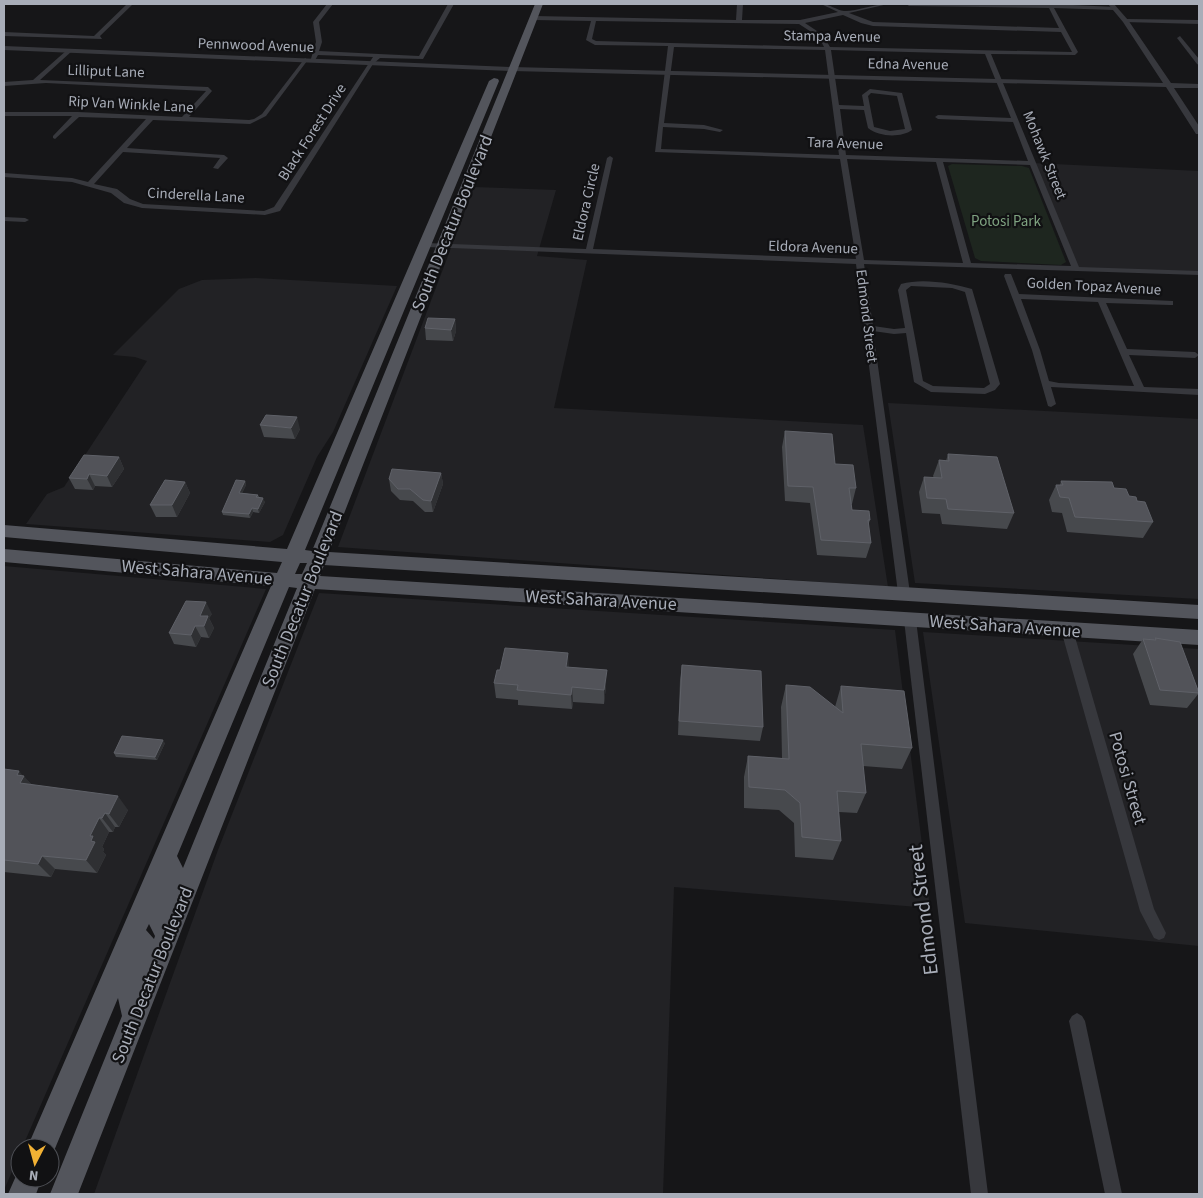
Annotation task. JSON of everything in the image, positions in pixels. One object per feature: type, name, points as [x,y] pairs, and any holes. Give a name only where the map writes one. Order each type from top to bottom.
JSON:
[{"type":"main road","points":[[528,4],[532,5],[527,15],[534,18]]},
{"type":"main road","name":"South Decatur Boulevard","points":[[45,1138],[426,245],[479,114],[534,18],[539,4]]},
{"type":"main road","name":"South Decatur Boulevard","points":[[64,1194],[471,175],[486,136],[506,68],[505,54]]},
{"type":"main road","points":[[479,114],[484,120],[480,134],[486,136]]},
{"type":"main road","points":[[468,140],[475,147],[467,166],[471,175]]},
{"type":"main road","points":[[399,305],[419,305]]},
{"type":"main road","points":[[386,336],[388,356],[382,374],[390,378]]},
{"type":"main road","points":[[368,378],[378,383],[370,415],[371,426]]},
{"type":"main road","name":"West Sahara Avenue","points":[[4,532],[292,556],[1199,612]]},
{"type":"main road","points":[[7,552],[13,545],[24,542],[37,534]]},
{"type":"main road","points":[[7,552],[46,544],[85,547],[125,542]]},
{"type":"main road","name":"West Sahara Avenue","points":[[7,552],[282,580],[1067,630],[1194,634]]},
{"type":"main road","points":[[521,596],[533,587],[553,585],[584,587],[593,582],[596,575]]},
{"type":"main road","points":[[597,600],[602,591],[608,589],[666,587],[678,580]]},
{"type":"main road","points":[[833,614],[862,606],[893,607],[900,603],[904,594]]},
{"type":"main road","points":[[910,620],[915,611],[924,606],[950,606],[992,599]]},
{"type":"main road","points":[[164,859],[170,865],[173,884],[160,919],[161,926],[169,932]]},
{"type":"main road","points":[[130,938],[140,940],[145,947],[144,956],[130,995],[136,1015]]},
{"type":"street","points":[[5,35],[98,38],[130,4]]},
{"type":"street","points":[[311,58],[320,42],[316,22],[330,4]]},
{"type":"street","points":[[373,58],[421,58],[451,4]]},
{"type":"street","points":[[739,22],[740,4]]},
{"type":"street","points":[[824,4],[863,22],[883,25],[1063,30],[1050,5]]},
{"type":"street","points":[[534,18],[800,22],[885,4]]},
{"type":"street","points":[[909,4],[1112,6],[1126,20],[1199,132]]},
{"type":"street","name":"Stampa Avenue","points":[[594,19],[589,40],[591,42],[1073,54],[1075,52],[1063,30]]},
{"type":"street","points":[[1126,20],[1199,22]]},
{"type":"street","points":[[800,22],[827,41],[828,48]]},
{"type":"street","points":[[4,42],[14,34]]},
{"type":"street","points":[[1180,38],[1199,63]]},
{"type":"street","points":[[671,45],[660,125],[704,127],[720,130]]},
{"type":"street","name":"Pennwood Avenue","points":[[4,48],[311,58],[373,58],[506,68]]},
{"type":"street","name":"Edmond Street","points":[[828,48],[842,156],[860,262],[904,594]]},
{"type":"street","points":[[35,81],[69,51]]},
{"type":"street","name":"Mohawk Street","points":[[988,53],[1076,269]]},
{"type":"street","name":"Rip Van Winkle Lane","points":[[4,114],[78,114],[152,118],[256,120],[264,115],[311,58]]},
{"type":"street","name":"Black Forest Drive","points":[[271,211],[281,204],[373,58]]},
{"type":"street","name":"Edna Avenue","points":[[506,68],[522,71],[831,76],[1199,86]]},
{"type":"street","name":"Lilliput Lane","points":[[4,84],[35,81],[203,87],[208,89],[209,91],[184,119]]},
{"type":"street","points":[[893,91],[900,94],[909,130],[904,132],[874,130],[870,126],[867,108],[865,95],[867,92],[893,91]]},
{"type":"street","points":[[836,107],[867,108]]},
{"type":"street","points":[[55,137],[78,114]]},
{"type":"street","points":[[938,117],[1016,120]]},
{"type":"street","points":[[90,184],[152,118]]},
{"type":"street","name":"Tara Avenue","points":[[660,125],[657,151],[1033,163]]},
{"type":"street","points":[[121,150],[222,156],[225,158],[216,168]]},
{"type":"street","name":"Eldora Circle","points":[[589,252],[610,158]]},
{"type":"street","points":[[939,160],[968,266]]},
{"type":"street","name":"Cinderella Lane","points":[[4,176],[72,180],[114,191],[126,201],[142,206],[271,211]]},
{"type":"street","points":[[4,219],[25,220]]},
{"type":"street","name":"Eldora Avenue","points":[[426,245],[1199,273]]},
{"type":"street","points":[[1008,276],[1036,350],[1050,404]]},
{"type":"street","points":[[911,284],[953,286],[969,291],[995,384],[992,388],[985,391],[924,386],[918,382],[910,329],[902,290],[904,286],[911,284]]},
{"type":"street","name":"Golden Topaz Avenue","points":[[1016,296],[1170,303]]},
{"type":"street","points":[[1101,300],[1140,389]]},
{"type":"street","points":[[868,326],[880,330],[903,332],[910,329]]},
{"type":"street","points":[[1124,352],[1195,355]]},
{"type":"street","points":[[1045,383],[1059,386],[1199,392]]},
{"type":"street","name":"Edmond Street","points":[[910,620],[980,1194]]},
{"type":"street","name":"Potosi Street","points":[[1067,630],[1147,910],[1159,933]]},
{"type":"street","points":[[1078,1021],[1114,1194]]},
{"type":"shaded area","points":[[1033,163],[1199,171],[1199,273],[1076,269]]},
{"type":"shaded area","points":[[474,187],[556,190],[537,256],[587,260],[554,408],[863,425],[888,587],[338,547]]},
{"type":"shaded area","points":[[256,278],[397,286],[333,432],[317,457],[283,535],[270,542],[26,524],[47,494],[64,487],[147,361],[135,357],[113,355],[179,289],[202,280]]},
{"type":"shaded area","points":[[888,403],[1199,419],[1199,599],[915,583]]},
{"type":"shaded area","points":[[4,566],[266,589],[26,1138],[10,1138],[10,1176],[4,1190]]},
{"type":"shaded area","points":[[319,593],[895,630],[930,908],[674,887],[663,1194],[94,1194],[218,850]]},
{"type":"shaded area","points":[[923,632],[1199,649],[1199,946],[965,923]]},
{"type":"green space","name":"Potosi Park","points":[[952,164],[1022,166],[1029,168],[1066,262],[1061,265],[981,261],[975,258],[948,166]]},
{"type":"building","points":[[428,318],[455,319],[451,330],[425,328]]},
{"type":"building","points":[[266,415],[297,417],[291,428],[260,425]]},
{"type":"building","points":[[785,431],[832,434],[835,464],[853,465],[856,488],[849,488],[852,510],[869,511],[870,520],[868,520],[871,543],[821,540],[813,487],[788,486]]},
{"type":"building","points":[[948,454],[997,457],[1014,513],[948,509],[946,499],[927,498],[924,477],[942,478],[939,460],[949,461]]},
{"type":"building","points":[[84,455],[119,457],[107,476],[89,474],[87,479],[69,478]]},
{"type":"building","points":[[392,469],[441,473],[431,501],[423,500],[410,489],[398,489],[389,479]]},
{"type":"building","points":[[165,480],[185,482],[172,505],[150,505]]},
{"type":"building","points":[[236,480],[245,481],[239,493],[258,495],[256,497],[263,498],[258,509],[252,508],[249,514],[222,512]]},
{"type":"building","points":[[1061,481],[1112,482],[1114,488],[1126,489],[1129,496],[1136,497],[1137,501],[1145,502],[1153,522],[1075,517],[1069,498],[1060,497],[1056,485],[1063,485]]},
{"type":"building","points":[[186,601],[206,602],[200,616],[208,616],[204,626],[195,626],[191,635],[169,633]]},
{"type":"building","points":[[1155,638],[1180,642],[1199,693],[1160,690],[1143,639],[1156,640]]},
{"type":"building","points":[[505,648],[568,653],[566,667],[607,670],[604,690],[572,687],[571,695],[517,690],[518,685],[494,683],[497,670],[500,670]]},
{"type":"building","points":[[682,665],[761,671],[763,727],[679,721]]},
{"type":"building","points":[[786,685],[810,687],[843,713],[841,686],[904,691],[912,748],[861,744],[866,793],[837,791],[841,841],[802,837],[800,803],[785,790],[749,787],[748,756],[789,759]]},
{"type":"building","points":[[122,736],[163,740],[155,757],[114,753]]},
{"type":"building","points":[[4,769],[19,771],[17,775],[24,776],[20,783],[118,796],[109,814],[105,813],[102,818],[99,818],[90,836],[93,836],[91,841],[95,842],[86,860],[42,856],[38,864],[4,860]]}]
